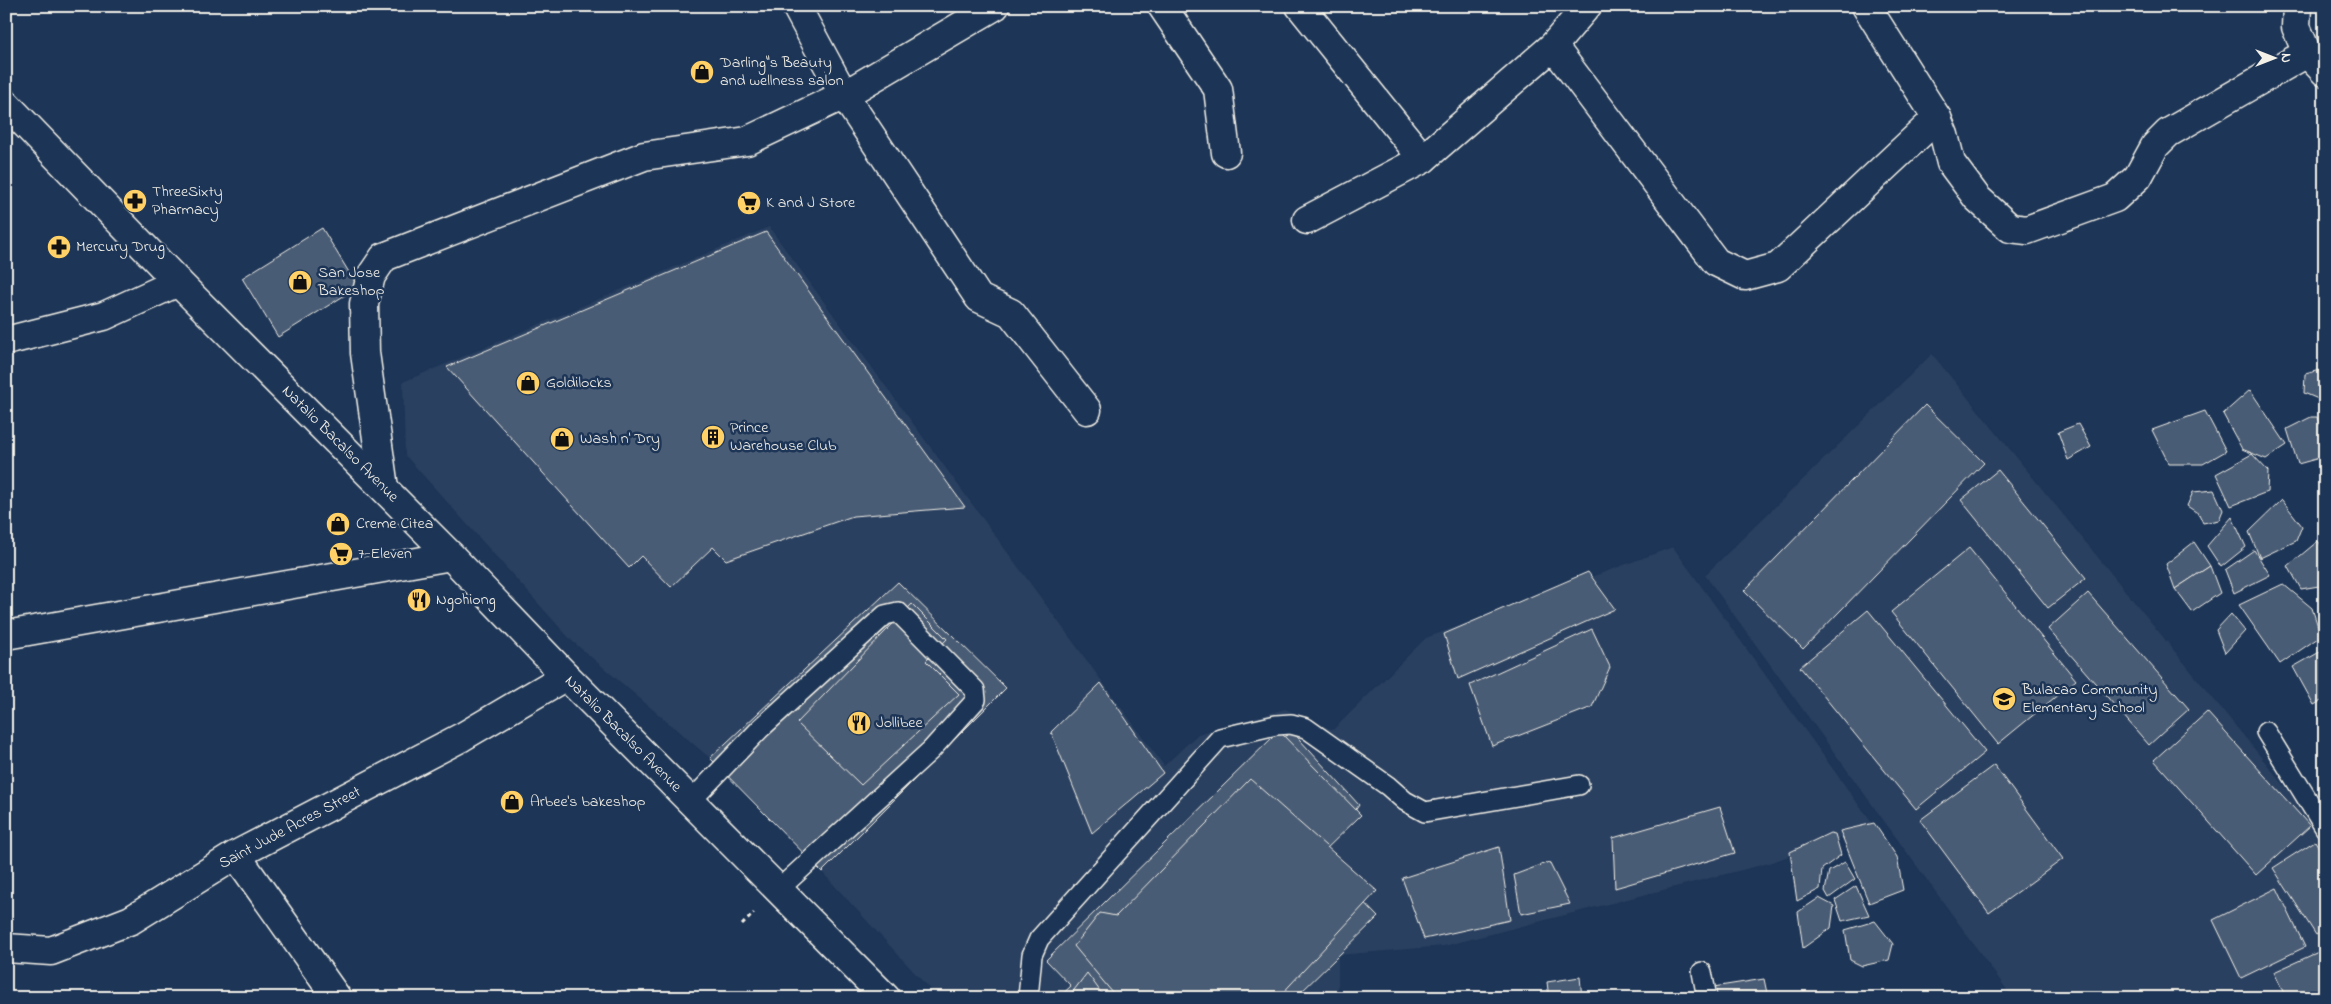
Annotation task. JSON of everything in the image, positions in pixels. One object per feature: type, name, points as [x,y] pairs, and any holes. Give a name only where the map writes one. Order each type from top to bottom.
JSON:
[{"type":"street","points":[[796,6],[844,95],[979,298],[1011,312],[1087,410]]},
{"type":"street","points":[[384,488],[365,352],[364,304],[371,276],[384,257],[644,156],[748,141],[844,95],[995,6]]},
{"type":"street","points":[[1162,6],[1218,89],[1226,153]]},
{"type":"street","points":[[1300,6],[1423,159]]},
{"type":"street","points":[[1306,220],[1423,159],[1553,46],[1587,6]]},
{"type":"street","points":[[1866,6],[1937,118],[1944,135],[1951,163],[1977,198],[2010,228],[2027,230],[2115,198],[2138,177],[2155,146],[2168,133],[2319,63],[2296,28],[2297,6]]},
{"type":"street","points":[[1553,46],[1716,262],[1745,276],[1778,267],[1937,118]]},
{"type":"street","name":"Natalio Bacalso Avenue","points":[[6,104],[178,282],[384,488],[690,802],[886,998]]},
{"type":"street","points":[[6,341],[104,316],[178,282]]},
{"type":"street","points":[[6,635],[451,556]]},
{"type":"street","name":"Saint Jude Acres Street","points":[[6,948],[50,951],[131,920],[236,856],[462,737],[566,676]]},
{"type":"street","points":[[236,856],[337,998]]},
{"type":"lane","points":[[690,802],[761,728],[885,615],[898,612],[943,656],[975,690],[976,700],[931,750],[778,890]]},
{"type":"lane","points":[[1028,998],[1032,954],[1038,939],[1220,738],[1276,725],[1290,724],[1306,728],[1388,786],[1405,802],[1425,812],[1579,785]]},
{"type":"lane","points":[[2266,732],[2325,828]]},
{"type":"lane","points":[[1702,972],[1707,998]]},
{"type":"shaded area","points":[[769,227],[1164,766],[1198,734],[1285,709],[1333,730],[1426,638],[1673,547],[1874,826],[1769,863],[1444,946],[1338,955],[1338,998],[938,998],[822,872],[1006,688],[898,582],[710,758],[571,640],[405,455],[403,382]]},
{"type":"shaded area","name":"Bulacao Community Elementary School","points":[[1932,354],[2314,822],[2325,838],[2325,998],[2013,998],[1705,575]]},
{"type":"building","name":"San Jose Bakeshop","points":[[322,228],[358,287],[278,337],[242,278]]},
{"type":"building","name":"Prince Warehouse Club","points":[[766,232],[965,507],[853,516],[726,560],[713,547],[671,587],[641,556],[629,568],[447,367]]},
{"type":"building","points":[[2325,369],[2325,399],[2323,401],[2304,393],[2305,374]]},
{"type":"building","points":[[2250,390],[2287,445],[2266,459],[2242,449],[2223,414]]},
{"type":"building","points":[[1925,405],[1984,463],[1803,649],[1744,591]]},
{"type":"building","points":[[2205,411],[2226,451],[2203,464],[2169,464],[2152,430]]},
{"type":"building","points":[[2311,417],[2317,417],[2325,437],[2323,457],[2298,464],[2287,429]]},
{"type":"building","points":[[2078,424],[2091,447],[2068,460],[2058,432]]},
{"type":"building","points":[[2252,454],[2268,471],[2267,492],[2231,506],[2216,474]]},
{"type":"building","points":[[1998,470],[2086,578],[2048,608],[1961,500]]},
{"type":"building","points":[[2214,490],[2223,510],[2219,520],[2203,523],[2199,514],[2187,506],[2193,492]]},
{"type":"building","points":[[2282,500],[2302,526],[2296,541],[2260,558],[2249,532]]},
{"type":"building","points":[[2232,517],[2246,547],[2221,567],[2207,546]]},
{"type":"building","points":[[2318,541],[2325,550],[2325,588],[2319,586],[2301,589],[2288,566]]},
{"type":"building","points":[[2194,542],[2210,566],[2175,589],[2166,564]]},
{"type":"building","points":[[1969,548],[2076,680],[1998,744],[1891,612]]},
{"type":"building","points":[[2254,550],[2270,575],[2234,593],[2225,570]]},
{"type":"building","points":[[2210,566],[2220,593],[2192,612],[2175,589]]},
{"type":"building","points":[[1588,572],[1615,609],[1458,679],[1444,634]]},
{"type":"building","name":"Jollibee","points":[[898,582],[1006,688],[822,872],[710,758]]},
{"type":"building","points":[[2283,584],[2312,608],[2321,636],[2280,664],[2239,605]]},
{"type":"building","points":[[2088,593],[2189,709],[2149,745],[2048,629]]},
{"type":"building","name":"Jollibee","points":[[912,604],[947,639],[926,661],[959,694],[861,785],[797,723]]},
{"type":"building","points":[[1868,610],[1985,752],[1916,809],[1800,667]]},
{"type":"building","points":[[2231,614],[2245,631],[2225,653],[2216,630]]},
{"type":"building","points":[[1592,629],[1610,667],[1592,707],[1492,746],[1470,685]]},
{"type":"building","points":[[2325,649],[2325,699],[2314,705],[2293,667]]},
{"type":"building","points":[[1101,683],[1163,773],[1092,833],[1051,732]]},
{"type":"building","points":[[2207,712],[2310,826],[2256,875],[2154,760]]},
{"type":"building","points":[[1290,729],[1359,805],[1335,840],[1265,773]]},
{"type":"building","points":[[1279,731],[1361,815],[1319,856],[1378,917],[1295,998],[1058,998],[1071,986],[1046,960]]},
{"type":"building","points":[[1994,765],[2063,859],[1989,913],[1920,820]]},
{"type":"building","points":[[1250,779],[1377,891],[1278,998],[1117,998],[1074,946],[1100,913],[1116,916]]},
{"type":"building","points":[[1720,807],[1735,853],[1615,888],[1613,838]]},
{"type":"building","points":[[1874,823],[1897,857],[1903,890],[1869,903],[1840,831]]},
{"type":"building","points":[[1830,833],[1835,834],[1841,855],[1822,869],[1820,889],[1797,901],[1790,852]]},
{"type":"building","points":[[2315,841],[2325,857],[2325,930],[2316,935],[2273,868]]},
{"type":"building","points":[[1499,847],[1510,920],[1424,939],[1402,878]]},
{"type":"building","points":[[1549,862],[1570,904],[1521,914],[1514,875]]},
{"type":"building","points":[[1845,862],[1855,879],[1829,898],[1825,891],[1829,871]]},
{"type":"building","points":[[1856,886],[1869,915],[1842,921],[1835,900]]},
{"type":"building","points":[[2277,888],[2305,947],[2241,978],[2213,920]]},
{"type":"building","points":[[1819,898],[1834,906],[1831,928],[1803,948],[1798,912]]},
{"type":"building","points":[[1875,921],[1893,944],[1889,960],[1862,966],[1850,960],[1845,930]]},
{"type":"building","points":[[2325,949],[2325,998],[2286,998],[2274,972]]},
{"type":"building","points":[[1087,973],[1105,998],[1068,998]]},
{"type":"building","points":[[1580,977],[1582,998],[1549,998],[1547,982]]},
{"type":"building","points":[[1764,979],[1768,998],[1708,998],[1707,988]]},
{"type":"place","name":"Darling\"s Beauty and wellness salon","points":[[702,72]]},
{"type":"place","name":"ThreeSixty Pharmacy","points":[[135,201]]},
{"type":"place","name":"K and J Store","points":[[749,203]]},
{"type":"place","name":"Mercury Drug","points":[[59,247]]},
{"type":"place","name":"San Jose Bakeshop","points":[[300,282]]},
{"type":"place","name":"Goldilocks","points":[[528,383]]},
{"type":"place","name":"Prince Warehouse Club","points":[[713,437]]},
{"type":"place","name":"Wash n' Dry","points":[[562,439]]},
{"type":"place","name":"Creme Citea","points":[[338,524]]},
{"type":"place","name":"7-Eleven","points":[[341,554]]},
{"type":"place","name":"Ngohiong","points":[[419,600]]},
{"type":"place","name":"Bulacao Community Elementary School","points":[[2004,699]]},
{"type":"place","name":"Jollibee","points":[[859,723]]},
{"type":"place","name":"Arbee's bakeshop","points":[[512,802]]}]
